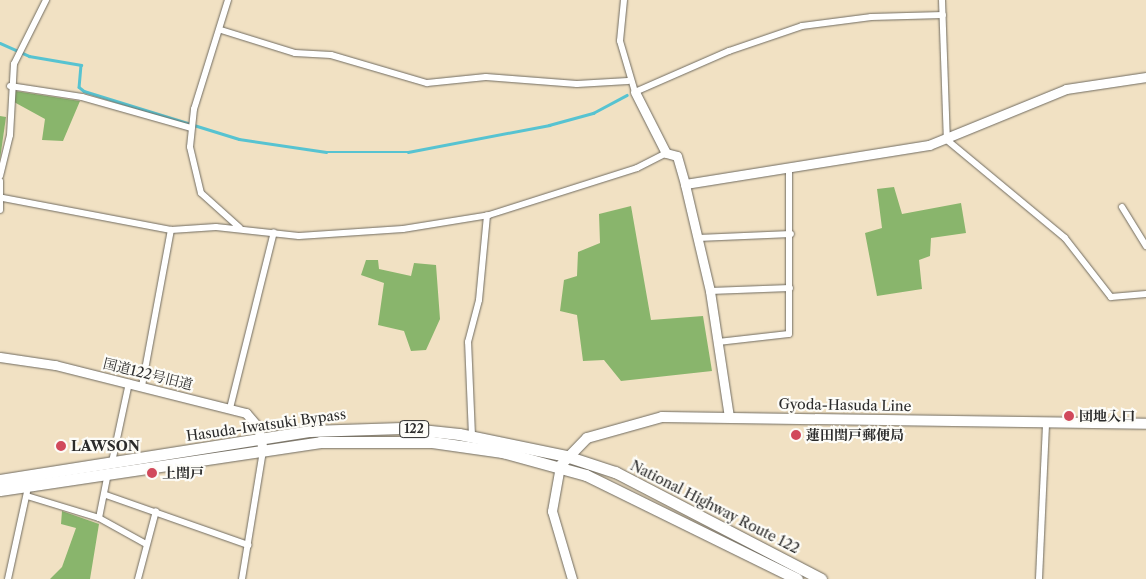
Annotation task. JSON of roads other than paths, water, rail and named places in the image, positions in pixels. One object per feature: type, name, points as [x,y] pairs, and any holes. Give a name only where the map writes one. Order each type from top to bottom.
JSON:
[{"type":"highway","name":"Hasuda-Iwatsuki Bypass","points":[[0,490],[27,491],[110,468],[260,438],[370,428],[472,436],[563,461]]},
{"type":"highway","name":"Hasuda-Iwatsuki Bypass","points":[[0,480],[262,451],[343,440],[423,442],[563,461]]},
{"type":"highway","name":"National Highway Route 122","points":[[563,461],[797,579]]},
{"type":"highway","name":"National Highway Route 122","points":[[563,461],[642,485],[821,579]]},
{"type":"main road","name":"Gyoda-Hasuda Line","points":[[563,461],[603,430],[662,418],[728,417],[1146,424]]},
{"type":"street","points":[[0,176],[10,135],[10,86],[17,57],[46,0]]},
{"type":"street","points":[[228,0],[221,30],[191,128],[192,165],[198,186],[240,228]]},
{"type":"street","points":[[624,0],[620,41],[628,81],[666,153]]},
{"type":"street","points":[[942,0],[947,140],[1058,232],[1111,297],[1146,294]]},
{"type":"street","points":[[635,92],[736,48],[802,26],[871,17],[943,14]]},
{"type":"street","points":[[221,30],[295,53],[331,55],[427,83],[486,77],[578,84],[628,81]]},
{"type":"street","points":[[685,184],[947,140],[1058,92],[1146,77]]},
{"type":"street","points":[[10,86],[82,97],[191,128]]},
{"type":"street","points":[[3,198],[170,230],[240,228],[299,236],[403,230],[487,215],[637,168],[666,153],[677,156],[710,291],[728,417]]},
{"type":"street","points":[[718,342],[789,334],[791,234],[789,168]]},
{"type":"street","points":[[0,181],[3,198],[0,210]]},
{"type":"street","points":[[1122,207],[1146,246]]},
{"type":"street","points":[[472,436],[468,342],[479,300],[487,215]]},
{"type":"street","points":[[142,386],[170,230]]},
{"type":"street","points":[[230,408],[274,232]]},
{"type":"street","points":[[698,238],[791,234]]},
{"type":"street","points":[[710,291],[790,288]]},
{"type":"street","name":"国道122号旧道","points":[[0,357],[129,383],[230,408],[254,418],[262,451]]},
{"type":"street","points":[[99,518],[106,495],[110,468],[129,383]]},
{"type":"street","points":[[1039,579],[1046,422]]},
{"type":"street","points":[[242,579],[262,451]]},
{"type":"street","points":[[563,461],[552,510],[572,579]]},
{"type":"street","points":[[8,579],[27,491],[99,518],[146,544]]},
{"type":"street","points":[[106,495],[248,545]]},
{"type":"street","points":[[138,579],[156,512]]},
{"type":"waterway","points":[[0,43],[29,56],[81,65],[79,87],[84,91],[239,139],[326,152],[408,152],[549,125],[593,113],[627,95]]},
{"type":"place","name":"団地入口","points":[[1069,416]]},
{"type":"place","name":"蓮田閏戸郵便局","points":[[796,435]]},
{"type":"place","name":"LAWSON","points":[[61,446]]},
{"type":"place","name":"上閏戸","points":[[152,473]]}]
